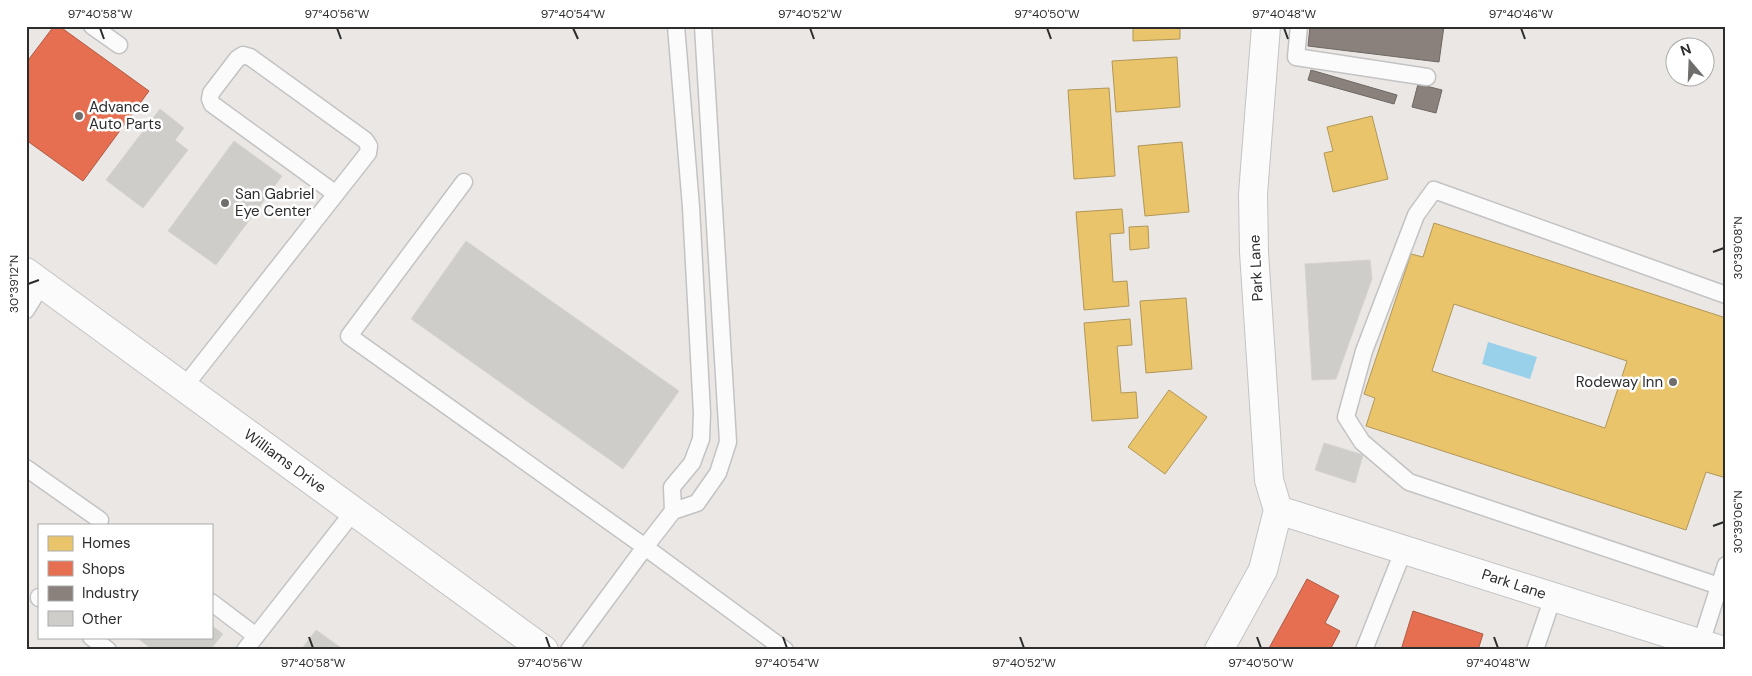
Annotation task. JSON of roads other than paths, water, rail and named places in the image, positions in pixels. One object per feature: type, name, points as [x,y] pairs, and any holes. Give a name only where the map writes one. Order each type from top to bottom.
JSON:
[{"type":"street","name":"Park Lane","points":[[1219,650],[1263,570],[1278,510],[1270,480],[1254,252],[1253,194],[1266,26]]},
{"type":"street","name":"Williams Drive","points":[[34,278],[544,650]]},
{"type":"street","name":"Park Lane","points":[[1278,510],[1711,646]]},
{"type":"lane","points":[[92,26],[119,45]]},
{"type":"lane","points":[[673,511],[672,487],[692,463],[701,439],[701,380],[676,26]]},
{"type":"lane","points":[[569,650],[673,511],[697,503],[718,473],[728,442],[702,26]]},
{"type":"lane","points":[[1299,26],[1296,58],[1426,77]]},
{"type":"lane","points":[[184,387],[336,194],[368,153],[369,146],[365,140],[250,57],[243,55],[237,58],[211,93],[210,99],[212,104],[336,194]]},
{"type":"lane","points":[[687,164],[710,162]]},
{"type":"lane","points":[[464,182],[349,336],[645,547],[785,650]]},
{"type":"lane","points":[[1719,586],[1410,482],[1362,442],[1346,417],[1364,351],[1416,214],[1434,190],[1726,296]]},
{"type":"lane","points":[[26,310],[34,278]]},
{"type":"lane","points":[[701,380],[725,380]]},
{"type":"lane","points":[[26,468],[101,523]]},
{"type":"lane","points":[[245,650],[354,511]]},
{"type":"lane","points":[[1364,650],[1404,549]]},
{"type":"lane","points":[[1711,646],[1719,586],[1726,565]]},
{"type":"lane","points":[[1535,650],[1553,596]]},
{"type":"lane","points":[[212,604],[256,636]]},
{"type":"lane","points":[[92,638],[108,650]]},
{"type":"water","points":[[1488,342],[1537,357],[1530,379],[1482,364]]},
{"type":"place","name":"Advance Auto Parts","points":[[79,116]]},
{"type":"place","name":"San Gabriel Eye Center","points":[[225,203]]},
{"type":"place","name":"Rodeway Inn","points":[[1673,382]]}]
